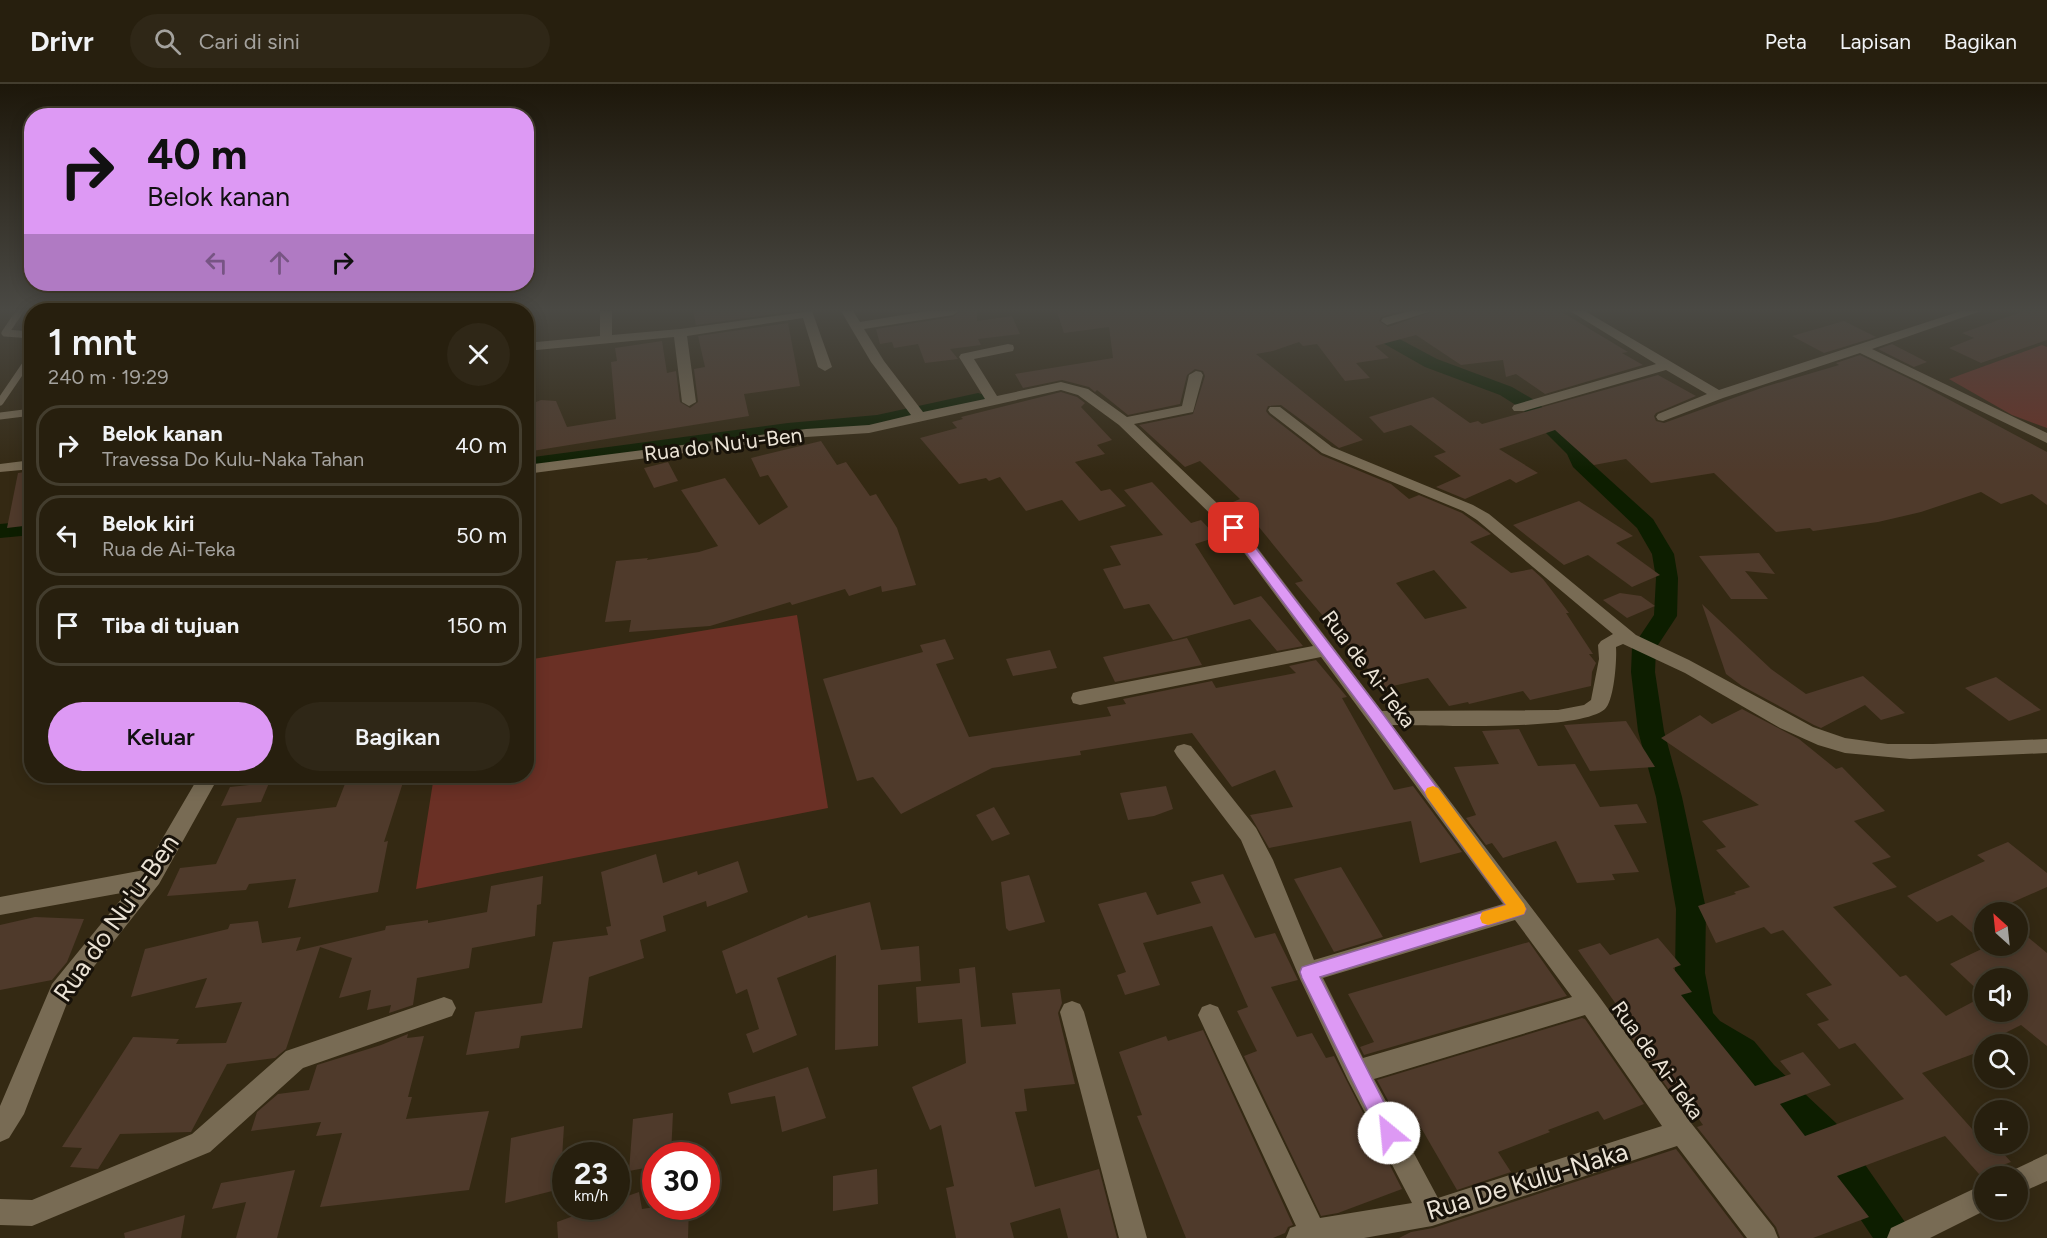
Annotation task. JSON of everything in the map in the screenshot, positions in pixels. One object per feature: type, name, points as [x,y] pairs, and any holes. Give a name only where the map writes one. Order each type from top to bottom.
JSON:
[{"type":"street","points":[[684,365],[689,402]]},
{"type":"street","points":[[880,365],[920,417]]},
{"type":"street","points":[[971,365],[993,400]]},
{"type":"street","points":[[1520,408],[1668,365],[1718,395]]},
{"type":"street","points":[[1663,417],[1718,395],[1812,365]]},
{"type":"street","points":[[1895,365],[2047,439]]},
{"type":"street","points":[[1124,422],[1188,409],[1196,375]]},
{"type":"street","name":"Rua de Ai-Teka","points":[[920,417],[1060,387],[1083,392],[1124,422],[1234,528],[1378,718],[1682,1132],[1764,1238]]},
{"type":"street","points":[[1275,410],[1328,450],[1468,508],[1483,517],[1644,648],[1659,652],[1776,718],[1821,738],[1863,749],[1919,753],[2047,746]]},
{"type":"street","name":"Rua do Nu'u-Ben","points":[[534,469],[806,433],[883,427],[920,417]]},
{"type":"street","points":[[0,468],[24,465]]},
{"type":"street","points":[[1378,718],[1558,717],[1589,711],[1600,703],[1608,659],[1607,645],[1616,638],[1629,638]]},
{"type":"street","points":[[1080,698],[1327,650]]},
{"type":"street","points":[[1184,751],[1249,834],[1308,972],[1357,1072],[1432,1213]]},
{"type":"street","name":"Rua do Nu'u-Ben","points":[[0,1129],[15,1105],[60,992],[151,878],[205,783]]},
{"type":"street","points":[[0,906],[151,878]]},
{"type":"street","points":[[1308,972],[1518,909]]},
{"type":"street","points":[[1357,1072],[1590,1004]]},
{"type":"street","points":[[0,1212],[32,1213],[201,1143],[295,1059],[444,1008]]},
{"type":"street","points":[[1072,1012],[1133,1238]]},
{"type":"street","points":[[1210,1015],[1306,1236]]},
{"type":"street","name":"Rua De Kulu-Naka","points":[[1306,1236],[1432,1213],[1682,1132]]},
{"type":"street","points":[[2028,1176],[2047,1167]]},
{"type":"street","points":[[1901,1238],[1974,1202]]},
{"type":"lane","points":[[0,402],[24,367]]},
{"type":"lane","points":[[0,416],[24,413]]},
{"type":"shaded area","points":[[1988,365],[2047,365],[2047,428],[2012,415],[1949,379]]},
{"type":"shaded area","points":[[797,615],[828,808],[416,889],[433,783],[534,783],[534,659]]},
{"type":"building","points":[[611,365],[666,365],[667,373],[676,371],[680,402],[690,408],[698,402],[694,369],[705,367],[705,365],[796,365],[800,386],[744,394],[749,416],[534,451],[534,403],[541,400],[556,401],[567,427],[616,419]]},
{"type":"building","points":[[1071,365],[1270,365],[1363,440],[1339,448],[1281,405],[1268,406],[1266,411],[1269,415],[1321,455],[1391,484],[1409,499],[1419,495],[1462,513],[1491,534],[1470,542],[1511,573],[1532,569],[1543,579],[1569,613],[1566,613],[1593,654],[1589,654],[1596,663],[1592,672],[1591,686],[1530,700],[1523,691],[1469,704],[1468,702],[1449,706],[1428,678],[1384,688],[1295,583],[1303,581],[1258,526],[1233,502],[1240,499],[1200,461],[1185,467],[1139,425],[1193,414],[1205,376],[1203,371],[1195,369],[1187,375],[1180,404],[1128,415],[1097,390],[1095,392],[1089,387],[1062,380],[1023,388],[1015,374]],"holes":[[[1434,570],[1467,608],[1425,619],[1396,583]]]},
{"type":"building","points":[[1333,365],[1358,365],[1370,378],[1345,381]]},
{"type":"building","points":[[1504,365],[1643,365],[1545,394],[1516,374],[1506,377]]},
{"type":"building","points":[[1839,365],[1880,365],[2047,452],[2047,505],[2032,494],[2001,504],[1981,492],[1921,512],[1878,522],[1813,531],[1810,528],[1776,532],[1714,473],[1651,483],[1626,459],[1594,465],[1555,430],[1499,449],[1538,473],[1516,483],[1510,479],[1465,499],[1436,487],[1461,476],[1434,456],[1446,452],[1411,425],[1384,433],[1369,417],[1433,397],[1470,423],[1478,421],[1482,424],[1658,375],[1696,396],[1656,413],[1654,416],[1656,421],[1664,423],[1764,387]]},
{"type":"building","points":[[1061,392],[1077,397],[1085,403],[1081,407],[1112,440],[1097,445],[1105,454],[1075,462],[1101,491],[1110,489],[1126,506],[1079,521],[1062,500],[1026,511],[1000,477],[989,481],[986,478],[959,484],[920,438],[957,428],[952,422],[963,419],[961,417]]},
{"type":"building","points":[[821,441],[837,465],[846,462],[870,496],[876,494],[897,528],[916,585],[882,592],[881,586],[849,596],[845,589],[792,605],[790,602],[710,626],[629,632],[631,620],[605,622],[616,561],[648,558],[647,560],[699,552],[718,546],[681,490],[725,478],[759,525],[788,507],[768,475],[760,477],[751,458]]},
{"type":"building","points":[[668,462],[678,481],[654,488],[644,468]]},
{"type":"building","points":[[24,472],[24,526],[7,528],[18,473]]},
{"type":"building","points":[[1152,482],[1191,523],[1201,520],[1217,537],[1195,544],[1234,605],[1261,596],[1303,646],[1277,651],[1250,619],[1173,640],[1149,604],[1124,609],[1103,569],[1121,565],[1110,546],[1163,535],[1124,490]]},
{"type":"building","points":[[1579,501],[1633,536],[1616,543],[1660,575],[1632,587],[1588,555],[1564,565],[1513,525]]},
{"type":"building","points":[[1759,553],[1775,574],[1745,571],[1768,599],[1731,599],[1699,556]]},
{"type":"building","points":[[1620,593],[1641,596],[1655,606],[1627,618],[1603,600]]},
{"type":"building","points":[[1702,604],[1771,669],[1806,694],[1863,676],[1905,713],[1881,720],[1865,705],[1821,728],[1814,725],[1742,686],[1726,674]]},
{"type":"building","points":[[1187,638],[1202,665],[1115,682],[1103,657]]},
{"type":"building","points":[[945,639],[954,659],[936,664],[969,737],[1111,716],[1107,707],[1126,704],[1123,699],[1212,681],[1216,688],[1296,673],[1289,666],[1316,660],[1347,697],[1342,698],[1394,790],[1413,786],[1462,852],[1420,863],[1411,821],[1269,848],[1250,815],[1293,807],[1275,770],[1232,787],[1192,733],[1080,751],[1081,755],[992,768],[901,814],[873,777],[857,781],[823,679],[923,652],[920,645]]},
{"type":"building","points":[[1050,650],[1057,668],[1013,676],[1006,659]]},
{"type":"building","points":[[1996,677],[2041,710],[2009,721],[1965,688]]},
{"type":"building","points":[[1742,709],[1799,739],[1836,769],[1842,767],[1885,811],[1854,821],[1891,857],[1872,863],[1897,887],[1833,907],[1900,977],[1906,975],[1946,1016],[1974,1001],[1974,1022],[2028,1022],[2028,968],[1974,968],[1974,987],[1950,964],[1974,953],[1974,956],[2028,956],[2028,937],[2047,953],[2047,1046],[2021,1025],[2003,1034],[1974,1034],[1974,1054],[1922,1073],[1974,1130],[1974,1154],[2004,1154],[2011,1162],[2000,1166],[1974,1166],[1974,1168],[1945,1136],[1837,1176],[1869,1217],[1813,1238],[1780,1238],[1776,1227],[1697,1127],[1703,1125],[1679,1091],[1672,1094],[1611,1009],[1618,1007],[1578,950],[1600,943],[1610,955],[1658,938],[1681,965],[1673,968],[1692,992],[1681,995],[1755,1086],[1791,1074],[1780,1061],[1803,1052],[1831,1085],[1780,1104],[1805,1136],[1904,1099],[1855,1043],[1839,1049],[1817,1024],[1829,1020],[1806,994],[1832,985],[1783,930],[1771,934],[1764,927],[1716,943],[1698,906],[1750,887],[1716,850],[1726,847],[1702,821],[1759,805],[1661,738],[1700,715],[1712,724]]},
{"type":"building","points":[[1626,721],[1655,767],[1590,771],[1564,725]]},
{"type":"building","points":[[1519,729],[1538,766],[1575,764],[1600,807],[1637,804],[1647,823],[1614,825],[1639,872],[1612,874],[1615,880],[1577,883],[1556,841],[1503,858],[1492,843],[1486,845],[1466,818],[1476,815],[1454,767],[1499,764],[1482,731]]},
{"type":"building","points":[[269,783],[261,802],[221,806],[230,787]]},
{"type":"building","points":[[345,783],[403,783],[384,842],[388,841],[378,892],[288,908],[296,879],[249,884],[246,890],[167,896],[180,868],[216,864],[237,818],[336,807]]},
{"type":"building","points":[[1166,786],[1173,809],[1154,816],[1128,820],[1120,793]]},
{"type":"building","points":[[994,807],[1010,834],[992,841],[976,815]]},
{"type":"building","points":[[2008,842],[2047,873],[2047,887],[2013,902],[1974,902],[1974,934],[1952,915],[1937,922],[1907,896],[1985,861],[1977,855]]},
{"type":"building","points":[[656,854],[663,883],[697,871],[698,875],[738,861],[748,892],[707,907],[706,901],[663,916],[666,931],[640,940],[644,958],[589,977],[582,1028],[521,1036],[519,1048],[466,1055],[475,1012],[542,1003],[553,942],[608,935],[606,927],[611,926],[601,872]]},
{"type":"building","points":[[1341,867],[1383,937],[1334,952],[1294,879]]},
{"type":"building","points":[[1223,874],[1255,938],[1275,933],[1298,980],[1271,987],[1297,1037],[1312,1033],[1326,1058],[1334,1056],[1402,1189],[1338,1213],[1321,1216],[1244,1056],[1257,1051],[1237,1011],[1248,1007],[1212,926],[1143,943],[1160,985],[1125,995],[1117,975],[1126,972],[1098,904],[1146,892],[1157,915],[1201,903],[1191,882]]},
{"type":"building","points":[[1029,875],[1045,922],[1009,931],[1006,928],[1001,882]]},
{"type":"building","points":[[543,876],[541,904],[537,905],[535,936],[472,948],[469,968],[417,978],[413,1005],[389,1013],[391,1005],[367,1010],[371,990],[339,998],[352,958],[320,947],[286,1049],[275,1058],[227,1064],[191,1132],[120,1134],[98,1169],[70,1167],[82,1148],[62,1147],[133,1037],[179,1039],[176,1044],[226,1043],[242,1002],[195,1008],[207,978],[131,997],[145,949],[228,929],[230,924],[258,921],[262,943],[301,937],[296,951],[385,930],[386,926],[428,920],[428,923],[487,912],[491,886]]},
{"type":"building","points":[[870,902],[881,950],[919,946],[921,981],[878,985],[878,1046],[835,1050],[836,955],[777,978],[797,1035],[753,1053],[746,1034],[759,1029],[747,989],[736,994],[722,951],[807,915],[808,918]]},
{"type":"building","points":[[35,917],[84,919],[67,962],[52,980],[0,990],[0,925]]},
{"type":"building","points":[[1529,942],[1567,996],[1364,1055],[1360,1047],[1374,1042],[1348,994]]},
{"type":"building","points":[[975,967],[981,1027],[1016,1024],[1012,993],[1060,989],[1062,1003],[1058,1013],[1075,1084],[1024,1089],[1027,1111],[1015,1112],[1035,1187],[1099,1169],[1117,1238],[1068,1238],[1060,1208],[1010,1223],[1014,1238],[956,1238],[946,1188],[954,1186],[941,1125],[930,1130],[912,1087],[966,1063],[962,1019],[918,1023],[916,987],[960,983],[959,969]]},
{"type":"building","points":[[1582,1018],[1585,1019],[1644,1104],[1604,1120],[1598,1111],[1498,1152],[1511,1172],[1457,1190],[1420,1126],[1405,1132],[1377,1080]]},
{"type":"building","points":[[1203,1030],[1293,1225],[1288,1227],[1285,1233],[1273,1238],[1186,1238],[1137,1116],[1142,1115],[1119,1052],[1166,1036],[1168,1041]]},
{"type":"building","points":[[408,1034],[407,1038],[424,1036],[408,1097],[412,1097],[406,1119],[489,1111],[469,1190],[320,1207],[342,1133],[316,1136],[321,1122],[251,1131],[257,1112],[278,1094],[309,1090],[317,1065]]},
{"type":"building","points":[[808,1067],[826,1118],[782,1132],[775,1096],[731,1104],[728,1093]]},
{"type":"building","points":[[673,1113],[672,1142],[642,1142],[642,1169],[630,1171],[630,1158],[633,1119]]},
{"type":"building","points":[[564,1126],[563,1142],[552,1142],[552,1191],[505,1203],[511,1138]]},
{"type":"building","points":[[1676,1149],[1744,1238],[1399,1238],[1411,1232],[1433,1228]]},
{"type":"building","points":[[877,1169],[878,1204],[833,1211],[833,1176]]},
{"type":"building","points":[[295,1170],[277,1238],[236,1238],[246,1202],[212,1209],[221,1183]]},
{"type":"building","points":[[639,1192],[642,1220],[689,1220],[688,1238],[558,1238],[557,1222],[562,1220],[630,1220],[630,1195]]},
{"type":"building","points":[[185,1215],[181,1238],[125,1238],[124,1233]]},
{"type":"waterway","points":[[1436,365],[1506,391],[1529,405],[1576,452],[1580,463],[1646,524],[1663,554],[1667,578],[1665,616],[1644,648],[1643,672],[1651,731],[1669,797],[1691,909],[1690,973],[1698,1019],[1709,1032],[1743,1052],[1762,1076],[1824,1135],[1894,1238]]},
{"type":"waterway","points":[[534,463],[788,429],[877,421],[978,399]]},
{"type":"waterway","points":[[0,531],[24,529]]},
{"type":"slow traffic","points":[[1433,792],[1518,909],[1488,918]]},
{"type":"route","points":[[1234,528],[1378,718],[1518,909],[1308,972],[1389,1133]]}]
